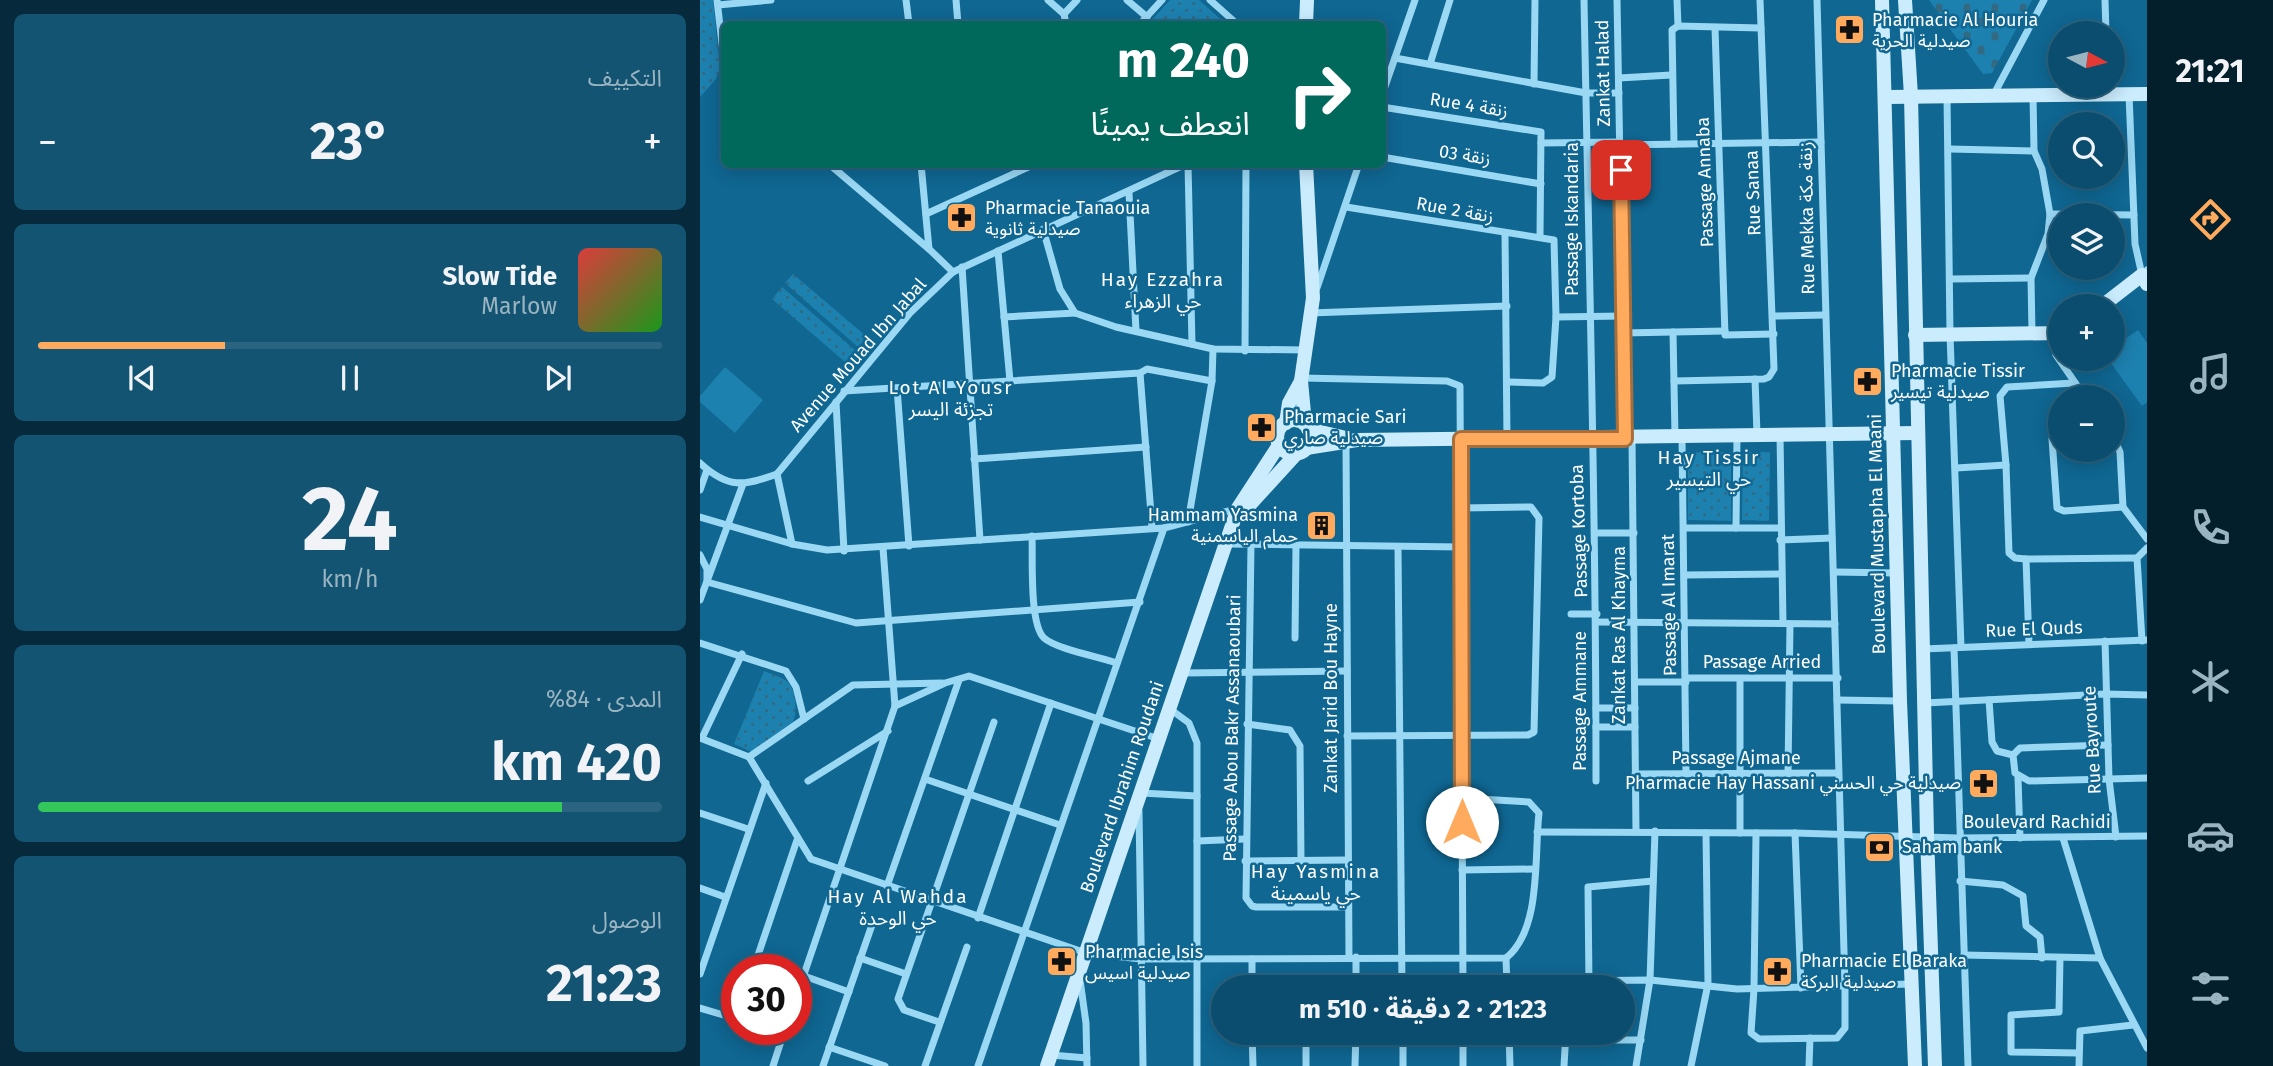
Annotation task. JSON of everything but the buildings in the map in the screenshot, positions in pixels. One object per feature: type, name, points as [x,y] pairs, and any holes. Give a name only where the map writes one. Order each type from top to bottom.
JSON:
[{"type":"street","points":[[721,32],[718,3],[771,0]]},
{"type":"street","points":[[906,0],[909,21]]},
{"type":"street","points":[[956,0],[958,21]]},
{"type":"street","points":[[1048,0],[1064,14],[1065,21]]},
{"type":"street","points":[[1064,14],[1077,0]]},
{"type":"street","points":[[1127,0],[1147,17]]},
{"type":"street","points":[[1143,21],[1162,0]]},
{"type":"street","points":[[1210,0],[1234,21]]},
{"type":"street","points":[[1306,21],[1307,0]]},
{"type":"street","points":[[1386,84],[1415,0]]},
{"type":"street","points":[[1430,64],[1450,0]]},
{"type":"street","points":[[1534,84],[1535,0]]},
{"type":"street","name":"Passage Iskandaria","points":[[1584,0],[1591,439]]},
{"type":"street","name":"Zankat Halad","points":[[1617,0],[1623,333],[1629,438]]},
{"type":"street","points":[[1674,144],[1670,35],[1678,26],[1677,0]]},
{"type":"street","name":"Rue Sanaa","points":[[1755,379],[1769,377],[1774,369],[1760,0]]},
{"type":"street","name":"Rue Mekka زنقة مكة","points":[[1810,1038],[1837,1038],[1844,1033],[1837,773],[1838,678],[1817,0]]},
{"type":"street","name":"Boulevard Mustapha El Maani","points":[[1882,0],[1887,97],[1904,835],[1915,1066]]},
{"type":"street","points":[[1905,0],[1911,96],[1917,433],[1935,1066]]},
{"type":"street","points":[[1994,95],[2044,0]]},
{"type":"street","points":[[2105,0],[2106,21]]},
{"type":"street","points":[[1678,26],[1761,28]]},
{"type":"street","name":"Passage Annaba","points":[[1716,28],[1725,333]]},
{"type":"street","points":[[1395,58],[1586,93],[1619,93]]},
{"type":"street","points":[[1619,78],[1671,75]]},
{"type":"street","points":[[2125,93],[2147,94]]},
{"type":"street","points":[[1887,97],[2048,94]]},
{"type":"street","points":[[2119,294],[2145,276],[2137,260],[2129,94]]},
{"type":"street","points":[[2033,95],[2034,151],[2042,169],[2048,208]]},
{"type":"street","points":[[1947,96],[1950,149],[1950,334],[1956,468],[1958,838],[1968,1066]]},
{"type":"street","name":"Rue 4 زنقة","points":[[1386,108],[1541,132],[1541,143]]},
{"type":"street","points":[[1540,236],[1541,143],[1821,142]]},
{"type":"street","points":[[1950,149],[2034,151]]},
{"type":"street","name":"زنقة 03","points":[[1386,158],[1541,184]]},
{"type":"street","points":[[834,168],[953,272]]},
{"type":"street","points":[[921,168],[929,249]]},
{"type":"street","points":[[926,214],[1026,168]]},
{"type":"street","name":"Avenue Mouad Ibn Jabal","points":[[777,474],[910,313],[953,272],[1179,168]]},
{"type":"street","points":[[1187,168],[1192,344]]},
{"type":"street","points":[[1245,351],[1246,168]]},
{"type":"street","points":[[1306,168],[1312,305]]},
{"type":"street","points":[[1301,451],[1310,439],[1301,380],[1312,305],[1358,168]]},
{"type":"street","points":[[1129,193],[1136,331]]},
{"type":"street","name":"Rue 2 زنقة","points":[[1346,207],[1505,234],[1550,237],[1555,243],[1556,317]]},
{"type":"street","points":[[2125,215],[2134,215]]},
{"type":"street","points":[[1043,229],[1064,299],[1075,313]]},
{"type":"street","points":[[1505,234],[1507,439]]},
{"type":"street","points":[[2032,333],[2031,278],[2048,234]]},
{"type":"street","points":[[998,251],[1010,381]]},
{"type":"street","points":[[962,267],[980,540]]},
{"type":"street","points":[[1951,279],[2031,278]]},
{"type":"street","points":[[1312,305],[1507,306]]},
{"type":"street","points":[[1004,317],[1075,313],[1136,331],[1213,348],[1245,351],[1305,350]]},
{"type":"street","points":[[1774,316],[1825,315]]},
{"type":"street","points":[[1508,382],[1543,383],[1552,377],[1556,317],[1623,316]]},
{"type":"street","name":"Passage Al Imarat","points":[[1673,332],[1684,528],[1682,622],[1686,680],[1686,773]]},
{"type":"street","points":[[1623,333],[1774,334]]},
{"type":"street","points":[[1915,335],[2048,334]]},
{"type":"street","points":[[1188,522],[1212,381],[1213,348]]},
{"type":"street","points":[[844,391],[1140,373],[1147,369],[1212,381]]},
{"type":"street","points":[[2066,371],[2074,383],[2012,386],[2002,390],[2000,396],[2009,553],[2015,558],[2026,559],[2137,558],[2147,548]]},
{"type":"street","points":[[1140,373],[1152,527]]},
{"type":"street","points":[[1674,381],[1755,379],[1757,435]]},
{"type":"street","points":[[1286,423],[1289,402],[1301,380]]},
{"type":"street","points":[[1301,380],[1454,382],[1460,386],[1462,975]]},
{"type":"street","points":[[897,388],[909,545]]},
{"type":"street","points":[[835,401],[844,551]]},
{"type":"street","points":[[1303,403],[1345,439]]},
{"type":"street","points":[[1345,439],[1294,420],[1286,423],[1278,432],[1279,445],[1287,452],[1345,439],[1591,439],[1917,433]]},
{"type":"street","points":[[1780,435],[1780,540],[1788,679],[1788,774]]},
{"type":"street","points":[[1737,436],[1737,528]]},
{"type":"street","name":"Zankat Ras Al Khayma","points":[[1629,438],[1634,533],[1636,832]]},
{"type":"street","name":"Zankat Jarid Bou Hayne","points":[[1345,439],[1348,907],[1355,975]]},
{"type":"street","name":"Passage Kortoba","points":[[1591,439],[1597,618]]},
{"type":"street","name":"Boulevard Ibrahim Roudani","points":[[1049,1060],[1227,544],[1240,512],[1279,445]]},
{"type":"street","points":[[974,459],[1146,447]]},
{"type":"street","name":"Boulevard Ibrahim Roudani","points":[[1240,512],[1301,451]]},
{"type":"street","points":[[2054,462],[2057,508],[2064,511],[2123,507]]},
{"type":"street","points":[[2121,462],[2123,507],[2147,539]]},
{"type":"street","points":[[700,463],[726,482],[743,484],[777,474],[792,544]]},
{"type":"street","points":[[1956,468],[2006,465]]},
{"type":"street","points":[[700,490],[707,470]]},
{"type":"street","points":[[700,600],[743,484]]},
{"type":"street","points":[[1347,736],[1528,735],[1534,732],[1539,518],[1531,507],[1461,508]]},
{"type":"street","points":[[700,517],[792,544],[844,551],[1164,528],[1240,512]]},
{"type":"street","points":[[978,1066],[1059,825],[1164,528]]},
{"type":"street","points":[[1684,528],[1780,528]]},
{"type":"street","points":[[1596,533],[1634,533]]},
{"type":"street","points":[[1032,536],[1035,609],[1038,627],[1045,639],[1117,663]]},
{"type":"street","points":[[1780,540],[1832,538]]},
{"type":"street","points":[[1227,544],[1461,547]]},
{"type":"street","name":"Passage Abou Bakr Assanaoubari","points":[[1251,545],[1245,839],[1247,898],[1252,906],[1256,907],[1348,907]]},
{"type":"street","points":[[1295,638],[1296,545]]},
{"type":"street","points":[[1398,547],[1402,975]]},
{"type":"street","points":[[811,954],[895,706],[883,548]]},
{"type":"street","points":[[700,555],[707,569],[707,582]]},
{"type":"street","points":[[2137,558],[2145,640]]},
{"type":"street","points":[[2026,559],[2029,644]]},
{"type":"street","points":[[1834,572],[1898,573]]},
{"type":"street","points":[[1685,575],[1781,574]]},
{"type":"street","points":[[707,582],[844,622],[1140,602]]},
{"type":"street","points":[[1572,614],[1634,621],[1835,624]]},
{"type":"street","name":"Passage Ammane","points":[[1596,781],[1597,618]]},
{"type":"street","name":"Rue El Quds","points":[[1923,649],[2145,640]]},
{"type":"street","name":"Rue Bayroute","points":[[2105,641],[2109,779],[2116,837]]},
{"type":"street","points":[[700,643],[742,654],[786,671],[796,687],[804,719]]},
{"type":"street","points":[[742,654],[701,738],[749,757],[811,859],[1086,953],[1141,959],[1401,956],[1506,958],[1515,951],[1525,935],[1531,912],[1539,813],[1529,802],[1462,798]]},
{"type":"street","points":[[1182,673],[1347,671]]},
{"type":"street","points":[[895,706],[945,683],[975,677],[1159,739]]},
{"type":"street","name":"Passage Arried","points":[[1635,682],[1838,678]]},
{"type":"street","points":[[887,886],[959,680]]},
{"type":"street","points":[[1740,680],[1740,833]]},
{"type":"street","points":[[749,757],[853,685],[893,682],[945,683]]},
{"type":"street","points":[[1925,703],[2105,694],[2147,695]]},
{"type":"street","points":[[1837,700],[1900,701]]},
{"type":"street","points":[[1989,700],[1992,742],[1997,751],[2013,755]]},
{"type":"street","points":[[978,918],[1051,704]]},
{"type":"street","points":[[1596,708],[1635,708]]},
{"type":"street","points":[[1170,709],[1189,723],[1195,735],[1198,1066]]},
{"type":"street","points":[[939,1022],[910,1013],[898,1003],[994,722]]},
{"type":"street","points":[[1247,724],[1290,730],[1300,746],[1301,861]]},
{"type":"street","points":[[1596,727],[1635,727]]},
{"type":"street","points":[[808,780],[888,731]]},
{"type":"street","points":[[2013,755],[2020,748],[2108,745]]},
{"type":"street","points":[[2013,755],[2018,778],[2020,838]]},
{"type":"street","name":"Passage Ajmane","points":[[1635,774],[1837,773]]},
{"type":"street","points":[[2018,778],[2029,781],[2147,778]]},
{"type":"street","points":[[925,779],[1059,825]]},
{"type":"street","points":[[700,974],[703,951],[766,783]]},
{"type":"street","points":[[1143,1066],[1140,797],[1197,796]]},
{"type":"street","points":[[700,813],[748,829]]},
{"type":"street","points":[[1636,1066],[1650,980],[1655,831]]},
{"type":"street","name":"Boulevard Rachidi","points":[[1536,832],[1655,831],[1927,835],[1958,838],[2147,836]]},
{"type":"street","points":[[1691,1066],[1708,984],[1706,833]]},
{"type":"street","points":[[1756,833],[1752,1035],[1759,1039],[1810,1038],[1809,1066]]},
{"type":"street","points":[[1795,833],[1801,988]]},
{"type":"street","points":[[2063,838],[2100,958],[2133,1026],[2147,1048]]},
{"type":"street","points":[[1197,841],[1245,839]]},
{"type":"street","points":[[758,954],[797,840]]},
{"type":"street","points":[[1245,861],[1348,860]]},
{"type":"street","points":[[1462,870],[1534,869]]},
{"type":"street","points":[[1588,975],[1588,887],[1653,881]]},
{"type":"street","points":[[1960,881],[2003,885],[2023,896],[2026,926],[2040,937],[2042,958]]},
{"type":"street","points":[[700,888],[725,897]]},
{"type":"street","points":[[823,1066],[873,922]]},
{"type":"street","points":[[925,1066],[967,947]]},
{"type":"street","points":[[1964,955],[2100,958]]},
{"type":"street","points":[[860,958],[906,974]]},
{"type":"street","points":[[1506,958],[1507,975]]},
{"type":"street","points":[[2060,958],[2059,1012],[2011,1015],[2011,1052],[2079,1053]]},
{"type":"street","points":[[1252,959],[1252,975]]},
{"type":"street","points":[[1049,1060],[1087,1062],[1086,1023],[1079,972]]},
{"type":"street","points":[[812,979],[849,992]]},
{"type":"street","points":[[1635,981],[1754,989],[1911,984]]},
{"type":"street","points":[[700,1008],[721,1014]]},
{"type":"street","points":[[2079,1066],[2080,1031],[2133,1026]]},
{"type":"street","points":[[1635,1040],[1641,1040]]},
{"type":"street","points":[[773,1066],[780,1045]]},
{"type":"street","points":[[1252,1045],[1253,1066]]},
{"type":"street","points":[[1306,1045],[1306,1066]]},
{"type":"street","points":[[1355,1066],[1356,1045]]},
{"type":"street","points":[[1403,1045],[1403,1066]]},
{"type":"street","points":[[1463,1045],[1463,1066]]},
{"type":"street","points":[[1509,1045],[1510,1066]]},
{"type":"street","points":[[1564,1066],[1565,1045]]},
{"type":"street","points":[[829,1047],[885,1066]]},
{"type":"green space","points":[[700,0],[713,0],[720,68],[716,79],[700,97]]},
{"type":"green space","points":[[1170,0],[1199,0],[1223,21],[1151,21]]},
{"type":"green space","points":[[1929,0],[2032,0],[1992,73],[1983,74]]},
{"type":"green space","points":[[793,274],[867,337],[858,347],[785,283]]},
{"type":"green space","points":[[782,287],[855,350],[845,362],[772,299]]},
{"type":"green space","points":[[2138,330],[2147,343],[2147,402],[2142,406],[2117,371],[2125,371],[2125,339]]},
{"type":"green space","points":[[725,367],[763,400],[735,433],[700,402],[700,396]]},
{"type":"green space","points":[[1688,452],[1731,452],[1731,521],[1688,520]]},
{"type":"green space","points":[[1743,452],[1770,452],[1769,521],[1742,520]]},
{"type":"green space","points":[[764,671],[789,683],[794,693],[795,712],[793,722],[752,752],[734,744]]},
{"type":"place","name":"Pharmacie Al Houria صيدلية الحرية","points":[[1849,30]]},
{"type":"place","name":"Pharmacie Tanaouia صيدلية ثانوية","points":[[962,218]]},
{"type":"place","name":"Pharmacie Tissir صيدلية تيسير","points":[[1868,381]]},
{"type":"place","name":"Pharmacie Sari صيدلية صاري","points":[[1261,427]]},
{"type":"place","name":"Hammam Yasmina حمام الياسمنية","points":[[1321,525]]},
{"type":"place","name":"Pharmacie Hay Hassani صيدلية حي الحسني","points":[[1984,783]]},
{"type":"place","name":"Saham bank","points":[[1879,847]]},
{"type":"place","name":"Pharmacie Isis صيدلية اسيس","points":[[1062,962]]},
{"type":"place","name":"Pharmacie El Baraka صيدلية البركة","points":[[1778,971]]},
{"type":"district","name":"Hay Ezzahra حي الزهراء","points":[[1163,290]]},
{"type":"district","name":"Lot Al Yousr تجزئة اليسر","points":[[951,398]]},
{"type":"district","name":"Hay Tissir حي التيسير","points":[[1709,468]]},
{"type":"district","name":"Hay Yasmina حي ياسمينة","points":[[1316,882]]},
{"type":"district","name":"Hay Al Wahda حي الوحدة","points":[[898,907]]},
{"type":"route","points":[[1462,822],[1461,439],[1625,439],[1621,170]]}]
